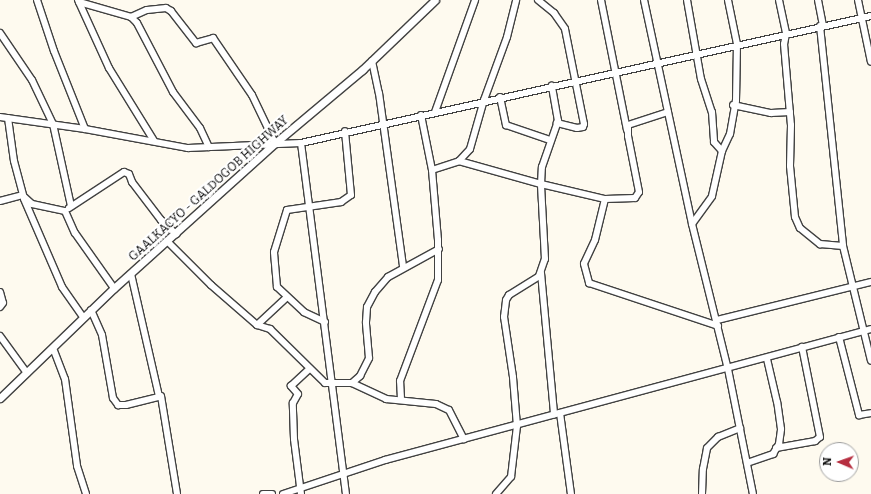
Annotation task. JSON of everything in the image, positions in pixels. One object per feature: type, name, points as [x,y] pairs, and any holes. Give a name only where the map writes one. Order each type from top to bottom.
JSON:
[{"type":"street","points":[[37,0],[54,51],[85,129]]},
{"type":"street","name":"GAALKACYO - GALDOGOB HIGHWAY","points":[[0,398],[114,288],[168,242],[275,143],[372,61],[435,0]]},
{"type":"street","points":[[435,112],[475,0]]},
{"type":"street","points":[[432,170],[459,161],[470,149],[484,100],[507,37],[517,0]]},
{"type":"street","points":[[538,0],[554,13],[563,25],[576,81],[583,127],[577,128],[558,123]]},
{"type":"street","points":[[459,161],[541,184],[605,199],[638,196],[627,130],[600,0]]},
{"type":"street","points":[[644,0],[692,224],[728,369],[753,494]]},
{"type":"street","points":[[687,0],[702,79],[712,112],[714,142],[722,151]]},
{"type":"street","points":[[692,224],[712,196],[722,151],[730,134],[733,105],[737,86],[737,44],[728,0]]},
{"type":"street","points":[[779,0],[786,34],[784,44],[790,112],[790,166],[798,224],[820,244],[843,246]]},
{"type":"street","points":[[818,0],[822,26],[843,246],[871,360]]},
{"type":"street","points":[[858,0],[871,62]]},
{"type":"street","points":[[78,1],[109,68],[154,141]]},
{"type":"street","points":[[78,1],[131,17],[142,30],[173,92],[200,128],[209,147]]},
{"type":"street","points":[[131,17],[147,10],[166,8],[171,11],[196,43],[213,38],[252,94],[275,143]]},
{"type":"street","points":[[0,117],[85,129],[188,148],[301,143],[345,131],[383,124],[484,100],[871,16]]},
{"type":"street","points":[[0,33],[32,80],[53,124],[71,206]]},
{"type":"street","points":[[372,61],[383,124],[403,267]]},
{"type":"street","points":[[552,86],[558,123],[550,140],[542,167],[541,184],[546,249],[541,273],[557,414],[571,494]]},
{"type":"street","points":[[500,97],[506,125],[550,140]]},
{"type":"street","points":[[733,105],[771,113],[790,112]]},
{"type":"street","points":[[627,130],[632,122],[668,112]]},
{"type":"street","points":[[401,399],[400,381],[437,286],[439,249],[432,170],[421,115]]},
{"type":"street","points":[[8,118],[14,161],[24,199],[62,287],[84,318]]},
{"type":"street","points":[[325,322],[304,312],[286,298],[277,287],[274,269],[274,252],[282,220],[287,210],[310,208],[341,202],[351,195],[345,131]]},
{"type":"street","points":[[301,143],[334,384],[346,494]]},
{"type":"street","points":[[65,211],[124,172],[129,174],[132,182],[161,220],[176,234]]},
{"type":"street","points":[[0,200],[22,195],[24,199],[32,204],[65,211]]},
{"type":"street","points":[[605,199],[596,240],[584,264],[589,283],[717,323],[871,282]]},
{"type":"street","points":[[65,211],[75,233],[114,288]]},
{"type":"street","points":[[168,242],[211,284],[257,325],[270,329],[324,383],[352,383],[386,399],[401,399],[436,404],[449,410],[464,439]]},
{"type":"street","points":[[352,383],[360,376],[370,358],[367,307],[375,292],[388,277],[403,267],[439,249]]},
{"type":"street","points":[[496,494],[511,477],[517,426],[513,377],[504,317],[506,300],[509,295],[541,273]]},
{"type":"street","points":[[131,274],[159,396],[161,396],[166,416],[177,494]]},
{"type":"street","points":[[0,292],[4,303],[0,307]]},
{"type":"street","points":[[257,325],[286,298]]},
{"type":"street","points":[[91,310],[102,335],[113,398],[118,405],[126,406],[159,396]]},
{"type":"street","points":[[283,494],[301,491],[344,474],[464,439],[728,369],[802,347],[871,329]]},
{"type":"street","points":[[0,336],[27,373]]},
{"type":"street","points":[[839,337],[859,415],[871,413]]},
{"type":"street","points":[[776,448],[815,441],[820,437],[802,347]]},
{"type":"street","points":[[53,348],[65,379],[77,466],[86,494]]},
{"type":"street","points":[[747,463],[773,454],[781,430],[767,358]]},
{"type":"street","points":[[301,491],[294,439],[293,403],[298,394],[291,386],[309,369]]},
{"type":"street","points":[[702,494],[703,469],[707,448],[718,437],[740,428]]},
{"type":"street","points":[[263,494],[272,494]]}]
